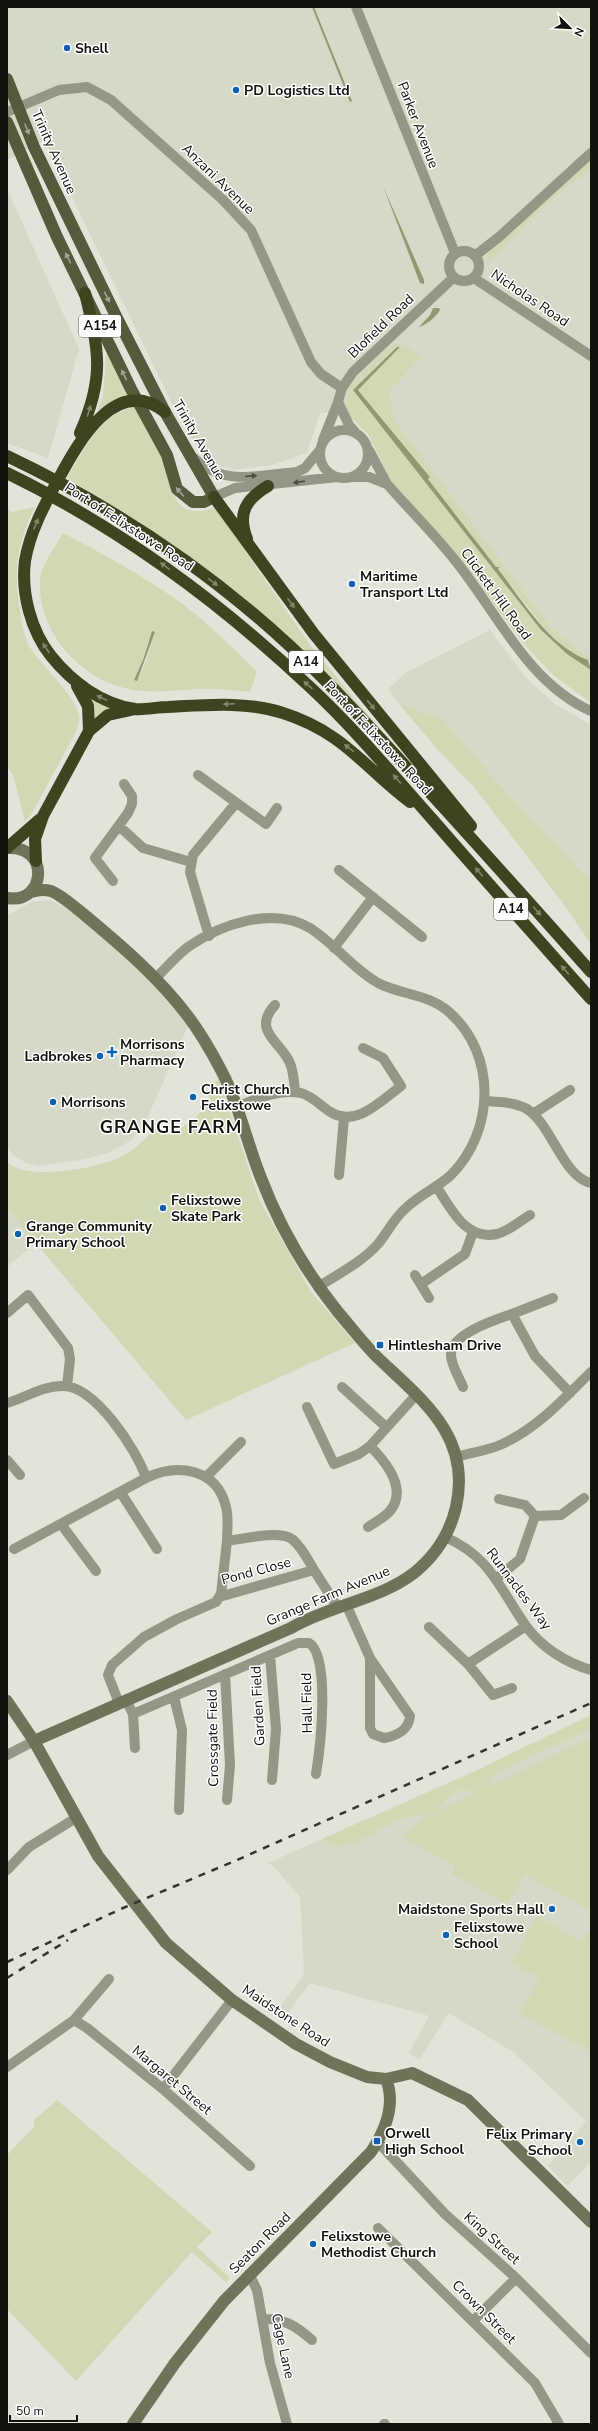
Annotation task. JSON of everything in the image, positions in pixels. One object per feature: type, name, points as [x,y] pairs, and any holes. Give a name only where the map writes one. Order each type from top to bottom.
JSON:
[{"type":"highway","points":[[85,294],[96,338],[98,373],[86,420],[69,460],[35,526],[25,562],[25,579],[28,606],[40,640],[84,696],[88,706],[89,731]]},
{"type":"highway","points":[[69,460],[90,428],[102,416],[120,405],[138,400],[155,405],[165,412]]},
{"type":"highway","name":"Port of Felixstowe Road","points":[[7,456],[76,490],[145,534],[216,584],[290,646],[349,704],[591,972]]},
{"type":"highway","name":"Port of Felixstowe Road","points":[[7,473],[69,505],[159,562],[259,640],[318,695],[382,762],[591,999]]},
{"type":"highway","points":[[249,544],[244,532],[244,510],[253,495],[268,486]]},
{"type":"highway","points":[[214,497],[314,634],[470,825],[502,872]]},
{"type":"highway","points":[[71,678],[105,700],[136,709]]},
{"type":"highway","points":[[37,864],[35,839],[43,816],[89,731],[108,715],[136,709],[236,704],[282,712],[321,728],[337,739],[354,752],[395,791],[432,819]]},
{"type":"highway","points":[[7,848],[43,816]]},
{"type":"main road","name":"Trinity Avenue","points":[[7,79],[13,110],[34,147],[165,412],[214,497],[204,502],[194,502],[177,489],[167,455],[57,237],[7,122]]},
{"type":"street","name":"Parker Avenue","points":[[356,7],[455,253]]},
{"type":"street","name":"Anzani Avenue","points":[[13,110],[58,90],[88,87],[111,100],[223,200],[251,230],[311,362],[321,374],[342,388]]},
{"type":"street","points":[[476,255],[500,237],[591,153]]},
{"type":"street","points":[[465,250],[476,255],[480,267],[474,278],[463,281],[454,277],[449,264],[455,253],[465,250]]},
{"type":"street","name":"Blofield Road","points":[[321,447],[342,388],[353,372],[454,277]]},
{"type":"street","name":"Nicholas Road","points":[[474,278],[591,356]]},
{"type":"street","points":[[338,402],[349,425],[361,436],[368,448],[369,455],[360,472],[348,478]]},
{"type":"street","points":[[191,455],[213,472],[234,478],[297,472],[305,468],[333,432],[348,429],[356,432]]},
{"type":"street","points":[[321,447],[322,464],[331,474],[338,477]]},
{"type":"street","name":"Clickett Hill Road","points":[[368,448],[387,484],[455,559],[523,653],[557,690],[591,711]]},
{"type":"street","points":[[214,497],[234,488],[268,486],[338,477],[348,478],[359,476],[387,484]]},
{"type":"street","points":[[198,775],[266,824],[277,808]]},
{"type":"street","points":[[113,881],[95,858],[119,826],[132,804],[132,796],[124,784]]},
{"type":"street","points":[[209,936],[190,872],[191,862],[193,855],[236,803]]},
{"type":"street","points":[[119,826],[143,848],[191,862]]},
{"type":"street","points":[[7,848],[23,850],[37,864],[37,881],[31,892]]},
{"type":"street","name":"Grange Farm Avenue","points":[[34,1741],[342,1605],[383,1591],[412,1575],[432,1556],[445,1537],[454,1512],[458,1495],[459,1477],[456,1457],[450,1437],[440,1420],[417,1394],[375,1355],[318,1287],[270,1200],[223,1072],[210,1049],[187,1016],[155,979],[99,927],[51,891],[37,864]]},
{"type":"street","points":[[339,870],[422,938]]},
{"type":"street","points":[[7,898],[23,897],[39,889],[51,891]]},
{"type":"street","points":[[334,948],[373,897]]},
{"type":"street","points":[[155,979],[189,947],[209,936],[262,917],[278,918],[309,928],[373,980],[394,990],[435,1002],[456,1018],[478,1051],[484,1078],[484,1101],[480,1126],[470,1149],[452,1174],[404,1210],[374,1248],[318,1287]]},
{"type":"street","points":[[274,1005],[267,1016],[266,1029],[290,1063],[295,1092]]},
{"type":"street","points":[[236,1106],[274,1093],[295,1092],[312,1098],[331,1112],[344,1118],[360,1115],[401,1086],[383,1058],[363,1048]]},
{"type":"street","points":[[533,1114],[570,1090]]},
{"type":"street","points":[[484,1101],[510,1103],[533,1114],[575,1172],[585,1181],[591,1183]]},
{"type":"street","points":[[339,1175],[344,1118]]},
{"type":"street","points":[[436,1186],[462,1223],[473,1232],[497,1234],[530,1215]]},
{"type":"street","points":[[430,1298],[418,1280],[465,1254],[473,1232]]},
{"type":"street","points":[[7,1313],[28,1295],[68,1348],[70,1359],[67,1386]]},
{"type":"street","points":[[462,1387],[451,1360],[451,1351],[454,1343],[465,1334],[553,1298]]},
{"type":"street","points":[[512,1314],[535,1356],[570,1393]]},
{"type":"street","points":[[456,1457],[494,1447],[517,1436],[548,1414],[591,1372]]},
{"type":"street","points":[[7,1403],[47,1388],[67,1386],[86,1394],[94,1401],[136,1453],[146,1478]]},
{"type":"street","points":[[342,1387],[386,1427]]},
{"type":"street","points":[[307,1407],[334,1464],[359,1454],[370,1446],[417,1394]]},
{"type":"street","points":[[206,1477],[241,1442]]},
{"type":"street","points":[[368,1528],[388,1513],[394,1504],[396,1492],[394,1482],[387,1467],[370,1446]]},
{"type":"street","points":[[7,1460],[20,1475]]},
{"type":"street","points":[[14,1549],[121,1493],[146,1478],[163,1471],[177,1469],[197,1472],[206,1477],[219,1490],[225,1502],[228,1518],[227,1540]]},
{"type":"street","points":[[121,1493],[157,1549]]},
{"type":"street","points":[[499,1499],[525,1505],[535,1516],[561,1515],[584,1498]]},
{"type":"street","points":[[496,1579],[520,1559],[535,1516]]},
{"type":"street","points":[[61,1524],[96,1571]]},
{"type":"street","name":"Pond Close","points":[[314,1570],[219,1597],[227,1540],[272,1535],[288,1537],[304,1553],[314,1570],[342,1605],[370,1658]]},
{"type":"street","name":"Runnacles Way","points":[[445,1537],[472,1552],[496,1579],[526,1626],[555,1653],[591,1670]]},
{"type":"street","points":[[135,1748],[133,1714],[122,1702],[108,1675],[112,1664],[149,1634],[177,1619],[210,1606],[219,1597]]},
{"type":"street","points":[[468,1664],[526,1626]]},
{"type":"street","points":[[429,1627],[468,1664],[493,1695],[512,1688]]},
{"type":"street","points":[[133,1714],[300,1642],[291,1628]]},
{"type":"street","name":"Hall Field","points":[[300,1642],[312,1645],[319,1660],[322,1725],[316,1774]]},
{"type":"street","name":"Garden Field","points":[[270,1655],[276,1729],[272,1780]]},
{"type":"street","points":[[370,1658],[410,1716],[406,1728],[388,1737],[377,1736],[370,1728],[370,1658]]},
{"type":"street","name":"Crossgate Field","points":[[225,1674],[230,1765],[227,1800]]},
{"type":"street","points":[[174,1697],[182,1730],[179,1810]]},
{"type":"street","name":"Maidstone Road","points":[[7,1701],[34,1741],[98,1856],[166,1943],[232,2000],[296,2044],[330,2062],[367,2077],[386,2079],[412,2073],[468,2100],[591,2222]]},
{"type":"street","points":[[7,1755],[34,1741]]},
{"type":"street","points":[[7,1870],[29,1847],[76,1818]]},
{"type":"street","points":[[7,2067],[74,2020],[109,1979]]},
{"type":"street","points":[[163,2089],[232,2000]]},
{"type":"street","name":"Margaret Street","points":[[74,2020],[87,2028],[163,2089],[250,2166]]},
{"type":"street","name":"Seaton Road","points":[[133,2424],[186,2349],[213,2314],[249,2274],[345,2180],[377,2141],[390,2108],[390,2093],[386,2079]]},
{"type":"street","name":"King Street","points":[[377,2141],[446,2214],[516,2278],[591,2353]]},
{"type":"street","name":"Crown Street","points":[[378,2228],[535,2383],[559,2424]]},
{"type":"street","name":"Cage Lane","points":[[249,2274],[257,2290],[270,2363],[287,2424]]},
{"type":"street","points":[[473,2321],[516,2278]]},
{"type":"street","points":[[262,2319],[273,2319],[289,2323],[312,2340]]},
{"type":"shaded area","points":[[7,7],[591,7],[591,658],[571,645],[550,626],[395,421],[389,392],[421,358],[406,346],[398,343],[347,411],[320,413],[307,453],[272,465],[232,470],[206,461],[174,408],[44,139],[7,160]]},
{"type":"shaded area","points":[[312,7],[314,7],[352,101],[350,102]]},
{"type":"shaded area","points":[[591,151],[591,168],[547,203],[486,265],[490,251]]},
{"type":"shaded area","points":[[383,186],[424,280],[424,284],[420,283]]},
{"type":"shaded area","points":[[7,189],[79,349],[48,458],[7,443]]},
{"type":"shaded area","points":[[433,308],[439,308],[440,310],[431,320],[419,327],[430,315]]},
{"type":"shaded area","points":[[398,343],[408,347],[421,358],[389,392],[395,421],[550,626],[571,645],[591,658],[591,664],[588,660],[577,656],[564,647],[547,631],[498,569],[500,567],[496,567],[428,479],[430,476],[358,389],[399,349],[392,351],[353,390],[541,630],[551,640],[591,670],[591,703],[553,675],[522,642],[464,565],[392,483],[368,434],[350,417],[346,403],[350,386],[390,345]]},
{"type":"shaded area","points":[[397,347],[400,347],[358,390],[430,477],[428,479],[496,567],[500,567],[498,569],[527,608],[561,644],[588,660],[591,670],[567,654],[541,630],[353,390]]},
{"type":"shaded area","points":[[109,353],[131,396],[120,398],[100,412],[98,409],[103,396],[106,356]]},
{"type":"shaded area","points":[[137,407],[159,448],[171,487],[175,497],[181,505],[189,510],[200,511],[215,507],[310,645],[378,727],[142,526],[67,478],[87,444],[104,424],[113,416],[124,410]]},
{"type":"shaded area","points":[[35,507],[24,532],[18,558],[18,598],[23,626],[31,649],[74,703],[79,721],[73,738],[31,815],[25,821],[13,775],[7,766],[7,509],[12,512]]},
{"type":"shaded area","points":[[63,533],[92,548],[149,582],[177,600],[208,625],[257,672],[250,692],[209,689],[154,691],[129,689],[93,675],[78,663],[64,649],[53,633],[45,616],[41,597],[41,573]],"holes":[[[155,633],[145,664],[137,681],[148,640]]]},
{"type":"shaded area","points":[[490,630],[527,679],[555,704],[591,725],[591,882],[501,786],[444,720],[399,704],[388,689],[405,673]]},
{"type":"shaded area","points":[[152,631],[155,632],[137,681],[134,680],[143,660]]},
{"type":"shaded area","points":[[89,697],[111,708],[94,721]]},
{"type":"shaded area","points":[[399,704],[444,720],[501,786],[591,882],[591,944],[562,902],[474,787],[439,751]]},
{"type":"shaded area","points":[[49,900],[70,910],[138,968],[189,1024],[146,1121],[132,1140],[108,1153],[86,1159],[40,1166],[26,1163],[13,1155],[7,1147],[7,916],[31,902]]},
{"type":"shaded area","points":[[219,1080],[259,1199],[311,1292],[355,1343],[186,1420],[7,1209],[7,1162],[17,1168],[46,1172],[82,1168],[112,1161],[123,1156],[134,1148],[151,1132],[171,1135],[194,1119],[207,1102],[213,1083]]},
{"type":"shaded area","name":"Grange Community Primary School","points":[[7,1209],[36,1243],[7,1267]]},
{"type":"shaded area","name":"Felixstowe School","points":[[591,1715],[591,2162],[567,2186],[548,2166],[586,2121],[513,2052],[449,2013],[419,2060],[409,2053],[429,2016],[310,1983],[283,2020],[275,2013],[302,1978],[304,1972],[300,1897],[273,1866],[268,1863],[469,1774]]},
{"type":"shaded area","points":[[591,1715],[591,1729],[493,1775],[487,1787],[591,1737],[591,1911],[525,1875],[507,1904],[452,1874],[455,1866],[402,1837],[421,1820],[475,1793],[466,1790],[459,1789],[454,1792],[436,1811],[430,1814],[405,1817],[353,1843],[334,1847],[322,1839],[469,1774]]},
{"type":"shaded area","points":[[537,1916],[582,1941],[591,1928],[591,2051],[520,2015],[539,1978],[511,1963]]},
{"type":"shaded area","points":[[57,2100],[212,2232],[197,2247],[230,2278],[226,2282],[192,2252],[76,2381],[7,2309],[7,2155],[34,2127],[34,2120]]},
{"type":"railway","points":[[7,1962],[123,1908],[237,1860],[591,1703]]},
{"type":"railway","points":[[7,1978],[68,1940]]},
{"type":"place","name":"Shell","points":[[67,48]]},
{"type":"place","name":"PD Logistics Ltd","points":[[236,90]]},
{"type":"place","name":"Maritime Transport Ltd","points":[[352,584]]},
{"type":"place","name":"Morrisons Pharmacy","points":[[112,1052]]},
{"type":"place","name":"Ladbrokes","points":[[100,1056]]},
{"type":"place","name":"Christ Church Felixstowe","points":[[193,1097]]},
{"type":"place","name":"Morrisons","points":[[53,1102]]},
{"type":"place","name":"Felixstowe Skate Park","points":[[163,1208]]},
{"type":"place","name":"Grange Community Primary School","points":[[18,1234]]},
{"type":"place","name":"Hintlesham Drive","points":[[380,1345]]},
{"type":"place","name":"Maidstone Sports Hall","points":[[552,1909]]},
{"type":"place","name":"Felixstowe School","points":[[446,1935]]},
{"type":"place","name":"Orwell High School","points":[[377,2141]]},
{"type":"place","name":"Felix Primary School","points":[[580,2142]]},
{"type":"place","name":"Felixstowe Methodist Church","points":[[313,2244]]},
{"type":"district","name":"GRANGE FARM","points":[[171,1127]]}]
